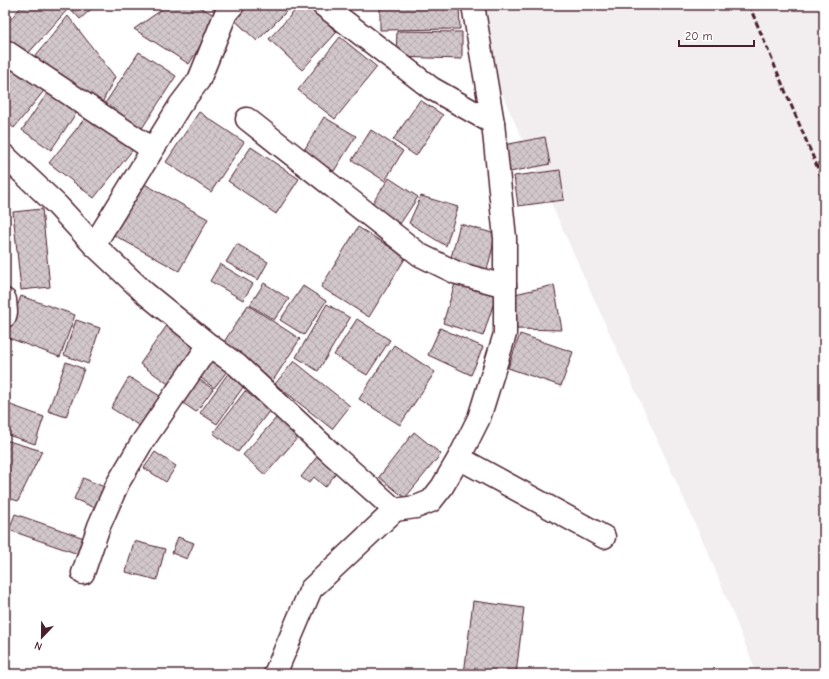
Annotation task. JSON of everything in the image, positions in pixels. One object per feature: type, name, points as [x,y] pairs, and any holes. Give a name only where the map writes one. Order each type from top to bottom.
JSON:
[{"type":"street","points":[[94,245],[180,105],[199,80],[226,13],[233,5]]},
{"type":"street","points":[[323,5],[431,88],[493,123]]},
{"type":"street","points":[[275,674],[311,589],[396,510],[431,501],[442,488],[479,418],[505,334],[505,238],[493,123],[473,5]]},
{"type":"street","points":[[5,51],[152,149]]},
{"type":"street","points":[[248,119],[420,255],[457,273],[505,286]]},
{"type":"street","points":[[5,156],[57,205],[94,245],[145,293],[209,345],[237,365],[396,510]]},
{"type":"street","points":[[5,300],[5,316]]},
{"type":"street","points":[[84,573],[99,526],[118,482],[141,444],[209,345]]},
{"type":"street","points":[[459,458],[604,536]]},
{"type":"shaded area","points":[[462,5],[824,5],[824,674],[757,674],[710,557]]},
{"type":"building","points":[[23,5],[62,5],[67,10],[25,57],[5,40],[5,25]]},
{"type":"building","points":[[67,5],[96,5],[80,19]]},
{"type":"building","points":[[164,5],[196,5],[218,17],[189,64],[134,29],[160,11]]},
{"type":"building","points":[[237,5],[293,5],[257,41],[228,14]]},
{"type":"building","points":[[300,5],[307,5],[337,32],[302,70],[269,39]]},
{"type":"building","points":[[380,5],[459,5],[460,29],[380,30]]},
{"type":"building","points":[[68,16],[115,77],[102,103],[57,71],[32,60]]},
{"type":"building","points":[[397,31],[462,32],[462,59],[396,57]]},
{"type":"building","points":[[340,37],[377,67],[335,119],[298,90]]},
{"type":"building","points":[[139,52],[176,76],[137,136],[100,111]]},
{"type":"building","points":[[18,63],[47,87],[14,128],[5,121],[5,79]]},
{"type":"building","points":[[50,89],[79,109],[51,150],[22,130]]},
{"type":"building","points":[[420,100],[443,115],[416,156],[393,140]]},
{"type":"building","points":[[90,112],[135,147],[94,198],[49,163]]},
{"type":"building","points":[[199,112],[244,142],[211,192],[166,162]]},
{"type":"building","points":[[324,117],[356,136],[334,171],[303,152]]},
{"type":"building","points":[[371,130],[403,151],[385,181],[352,160]]},
{"type":"building","points":[[545,137],[550,164],[510,172],[504,145]]},
{"type":"building","points":[[251,147],[299,179],[276,214],[228,181]]},
{"type":"building","points":[[560,170],[564,200],[518,206],[514,176]]},
{"type":"building","points":[[389,178],[418,197],[398,227],[369,208]]},
{"type":"building","points":[[139,181],[208,219],[179,271],[110,233]]},
{"type":"building","points":[[421,196],[458,207],[446,246],[409,223]]},
{"type":"building","points":[[42,209],[50,287],[21,290],[13,212]]},
{"type":"building","points":[[460,224],[496,234],[486,274],[449,265]]},
{"type":"building","points":[[358,227],[406,257],[369,317],[321,287]]},
{"type":"building","points":[[237,244],[268,262],[258,280],[226,262]]},
{"type":"building","points":[[220,264],[253,284],[243,300],[210,281]]},
{"type":"building","points":[[456,280],[497,293],[483,336],[443,323]]},
{"type":"building","points":[[264,283],[289,299],[274,320],[250,305]]},
{"type":"building","points":[[554,285],[562,330],[514,329],[515,294]]},
{"type":"building","points":[[303,286],[326,301],[304,335],[280,320]]},
{"type":"building","points":[[21,296],[75,315],[60,357],[6,337]]},
{"type":"building","points":[[327,304],[350,318],[318,371],[296,357]]},
{"type":"building","points":[[248,305],[300,339],[272,382],[220,348]]},
{"type":"building","points":[[357,319],[390,340],[367,375],[334,355]]},
{"type":"building","points":[[76,320],[100,328],[88,364],[64,355]]},
{"type":"building","points":[[168,324],[202,347],[174,388],[140,364]]},
{"type":"building","points":[[440,328],[483,347],[471,375],[428,355]]},
{"type":"building","points":[[520,334],[573,352],[561,386],[508,368]]},
{"type":"building","points":[[394,345],[435,372],[400,425],[359,399]]},
{"type":"building","points":[[214,354],[231,366],[214,388],[197,375]]},
{"type":"building","points":[[294,361],[350,406],[332,429],[275,384]]},
{"type":"building","points":[[66,362],[84,369],[66,417],[48,411]]},
{"type":"building","points":[[229,372],[246,383],[217,424],[200,413]]},
{"type":"building","points":[[129,377],[165,399],[146,430],[111,408]]},
{"type":"building","points":[[197,378],[213,389],[196,412],[180,401]]},
{"type":"building","points":[[245,391],[270,410],[238,452],[213,433]]},
{"type":"building","points":[[5,403],[44,417],[35,444],[5,434]]},
{"type":"building","points":[[277,417],[299,436],[265,475],[243,455]]},
{"type":"building","points":[[414,432],[441,454],[405,498],[379,477]]},
{"type":"building","points":[[5,440],[42,451],[18,501],[5,497]]},
{"type":"building","points":[[155,452],[176,466],[166,482],[144,468]]},
{"type":"building","points":[[319,454],[339,470],[325,487],[314,477],[309,483],[301,477]]},
{"type":"building","points":[[83,478],[109,489],[100,510],[74,499]]},
{"type":"building","points":[[15,514],[87,539],[81,555],[9,530]]},
{"type":"building","points":[[178,537],[194,543],[187,559],[172,553]]},
{"type":"building","points":[[134,541],[165,549],[157,580],[126,572]]},
{"type":"building","points":[[473,601],[524,608],[516,674],[464,674]]},
{"type":"railway","points":[[749,5],[824,183]]}]
